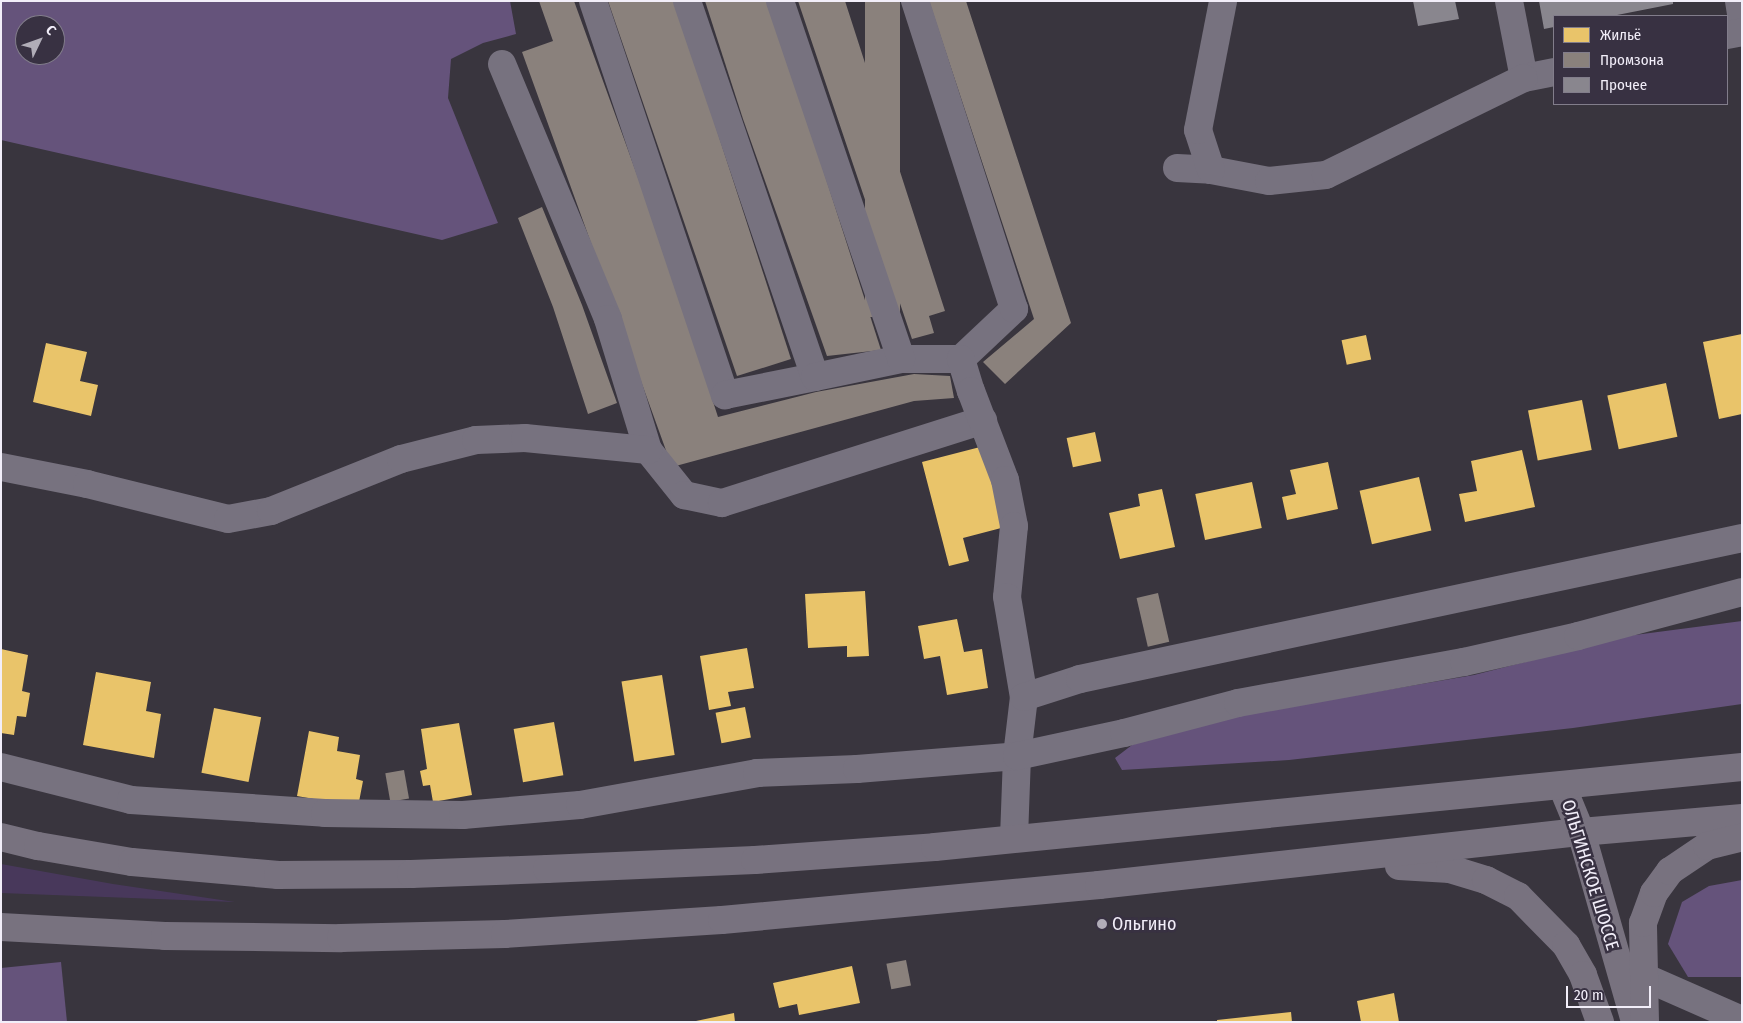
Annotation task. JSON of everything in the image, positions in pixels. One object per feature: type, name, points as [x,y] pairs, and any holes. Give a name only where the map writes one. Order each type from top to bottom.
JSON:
[{"type":"main road","points":[[1,837],[38,846],[132,862],[278,875],[411,874],[755,860],[935,847],[1742,767]]},
{"type":"main road","name":"ОЛЬГИНСКОЕ ШОССЕ","points":[[1562,786],[1581,832],[1635,1022]]},
{"type":"main road","points":[[1,926],[165,936],[341,938],[505,934],[722,920],[1098,885],[1333,861],[1581,832],[1742,818]]},
{"type":"main road","points":[[1646,1022],[1643,923],[1654,893],[1670,871],[1707,846],[1742,837]]},
{"type":"main road","points":[[1333,861],[1450,869],[1486,880],[1518,896],[1566,945],[1583,975],[1600,1022]]},
{"type":"street","points":[[592,1],[725,395],[901,359],[961,358],[1014,309],[915,1]]},
{"type":"street","points":[[687,1],[815,377]]},
{"type":"street","points":[[780,1],[901,359]]},
{"type":"street","points":[[1211,170],[1198,130],[1223,1]]},
{"type":"street","points":[[1509,1],[1524,78]]},
{"type":"street","points":[[1739,1],[1742,18]]},
{"type":"street","points":[[1728,35],[1742,32]]},
{"type":"street","points":[[502,64],[608,318],[648,450],[684,495],[722,503],[983,420]]},
{"type":"street","points":[[1176,168],[1211,170],[1269,181],[1326,175],[1524,78],[1553,72]]},
{"type":"street","points":[[961,358],[971,392],[1005,480],[1014,526],[1006,598],[1024,697],[1017,756],[1014,838]]},
{"type":"street","points":[[1,467],[87,484],[228,519],[271,511],[401,459],[476,440],[525,438],[648,450]]},
{"type":"street","points":[[1024,697],[1080,678],[1742,538]]},
{"type":"street","points":[[1,767],[131,800],[325,814],[464,815],[580,805],[757,773],[857,769],[1017,756],[1124,733],[1238,703],[1464,662],[1578,636],[1742,592]]},
{"type":"street","points":[[1644,977],[1742,1020]]},
{"type":"shaded area","points":[[1,1],[510,1],[516,34],[483,43],[451,59],[448,98],[498,223],[442,240],[1,140]]},
{"type":"shaded area","points":[[1742,621],[1742,704],[1573,728],[1289,760],[1122,770],[1115,758],[1132,745],[1217,715],[1310,703],[1474,675],[1627,636]]},
{"type":"shaded area","points":[[1,864],[113,884],[235,902],[1,893]]},
{"type":"shaded area","points":[[1742,880],[1742,977],[1688,977],[1668,944],[1682,902],[1709,886]]},
{"type":"shaded area","points":[[61,962],[67,1022],[1,1022],[1,968]]},
{"type":"building: Жильё","points":[[1742,334],[1742,414],[1719,419],[1703,342]]},
{"type":"building: Жильё","points":[[1366,335],[1371,359],[1347,365],[1342,340]]},
{"type":"building: Жильё","points":[[46,343],[87,352],[80,381],[98,385],[91,416],[33,402]]},
{"type":"building: Жильё","points":[[1666,383],[1677,437],[1619,449],[1607,395]]},
{"type":"building: Жильё","points":[[1582,400],[1592,450],[1538,461],[1528,410]]},
{"type":"building: Жильё","points":[[1095,432],[1101,461],[1073,467],[1067,438]]},
{"type":"building: Жильё","points":[[984,446],[1005,527],[963,538],[969,561],[949,566],[922,462]]},
{"type":"building: Жильё","points":[[1522,450],[1535,507],[1465,522],[1459,494],[1477,491],[1471,461]]},
{"type":"building: Жильё","points":[[1328,462],[1338,509],[1287,520],[1282,497],[1296,494],[1290,470]]},
{"type":"building: Жильё","points":[[1419,477],[1431,531],[1372,544],[1360,491]]},
{"type":"building: Жильё","points":[[1252,482],[1262,528],[1205,540],[1195,494]]},
{"type":"building: Жильё","points":[[1162,489],[1175,547],[1120,559],[1109,513],[1140,506],[1138,494]]},
{"type":"building: Жильё","points":[[865,591],[869,656],[847,657],[847,646],[808,648],[805,594]]},
{"type":"building: Жильё","points":[[957,619],[964,652],[982,649],[988,688],[947,695],[940,656],[924,659],[918,626]]},
{"type":"building: Жильё","points":[[747,648],[754,688],[728,692],[731,706],[709,710],[700,656]]},
{"type":"building: Жильё","points":[[1,649],[28,655],[22,691],[30,693],[26,717],[17,716],[14,735],[1,733]]},
{"type":"building: Жильё","points":[[96,672],[151,682],[146,711],[161,714],[154,758],[83,745]]},
{"type":"building: Жильё","points":[[662,675],[675,755],[634,761],[622,681]]},
{"type":"building: Жильё","points":[[745,707],[751,737],[721,743],[716,713]]},
{"type":"building: Жильё","points":[[214,708],[261,717],[249,782],[201,773]]},
{"type":"building: Жильё","points":[[554,722],[563,775],[523,782],[514,729]]},
{"type":"building: Жильё","points":[[459,723],[472,795],[433,802],[430,785],[423,786],[420,771],[427,769],[421,729]]},
{"type":"building: Жильё","points":[[309,731],[339,737],[337,751],[360,755],[356,779],[363,781],[358,807],[297,796]]},
{"type":"building: Жильё","points":[[852,966],[860,1003],[799,1015],[797,1004],[779,1008],[773,983]]},
{"type":"building: Жильё","points":[[1394,993],[1399,1022],[1361,1022],[1357,1001]]},
{"type":"building: Жильё","points":[[1291,1012],[1292,1022],[1217,1022],[1217,1020]]},
{"type":"building: Жильё","points":[[734,1013],[735,1022],[696,1022],[696,1021]]},
{"type":"building: Промзона","points":[[539,1],[574,1],[661,241],[718,417],[816,392],[914,374],[950,376],[954,398],[914,401],[672,467],[522,52],[553,41]]},
{"type":"building: Промзона","points":[[608,1],[675,1],[791,359],[737,376]]},
{"type":"building: Промзона","points":[[705,1],[769,1],[881,350],[827,356],[743,119]]},
{"type":"building: Промзона","points":[[798,1],[845,1],[945,311],[929,316],[934,333],[912,339]]},
{"type":"building: Промзона","points":[[865,1],[900,1],[900,317],[865,317]]},
{"type":"building: Промзона","points":[[929,1],[966,1],[1071,323],[1005,384],[983,362],[1034,319]]},
{"type":"building: Промзона","points":[[542,207],[582,305],[617,403],[588,414],[553,307],[518,218]]},
{"type":"building: Промзона","points":[[1158,593],[1169,642],[1148,647],[1137,598]]},
{"type":"building: Промзона","points":[[404,770],[409,799],[390,802],[385,773]]},
{"type":"building: Промзона","points":[[906,960],[911,986],[891,989],[886,964]]},
{"type":"building: Прочее","points":[[1413,1],[1455,1],[1459,19],[1418,26]]},
{"type":"building: Прочее","points":[[1539,1],[1673,1],[1673,4],[1617,15],[1553,15],[1553,27],[1544,29]]},
{"type":"place","name":"Ольгино","points":[[1102,924]]}]
